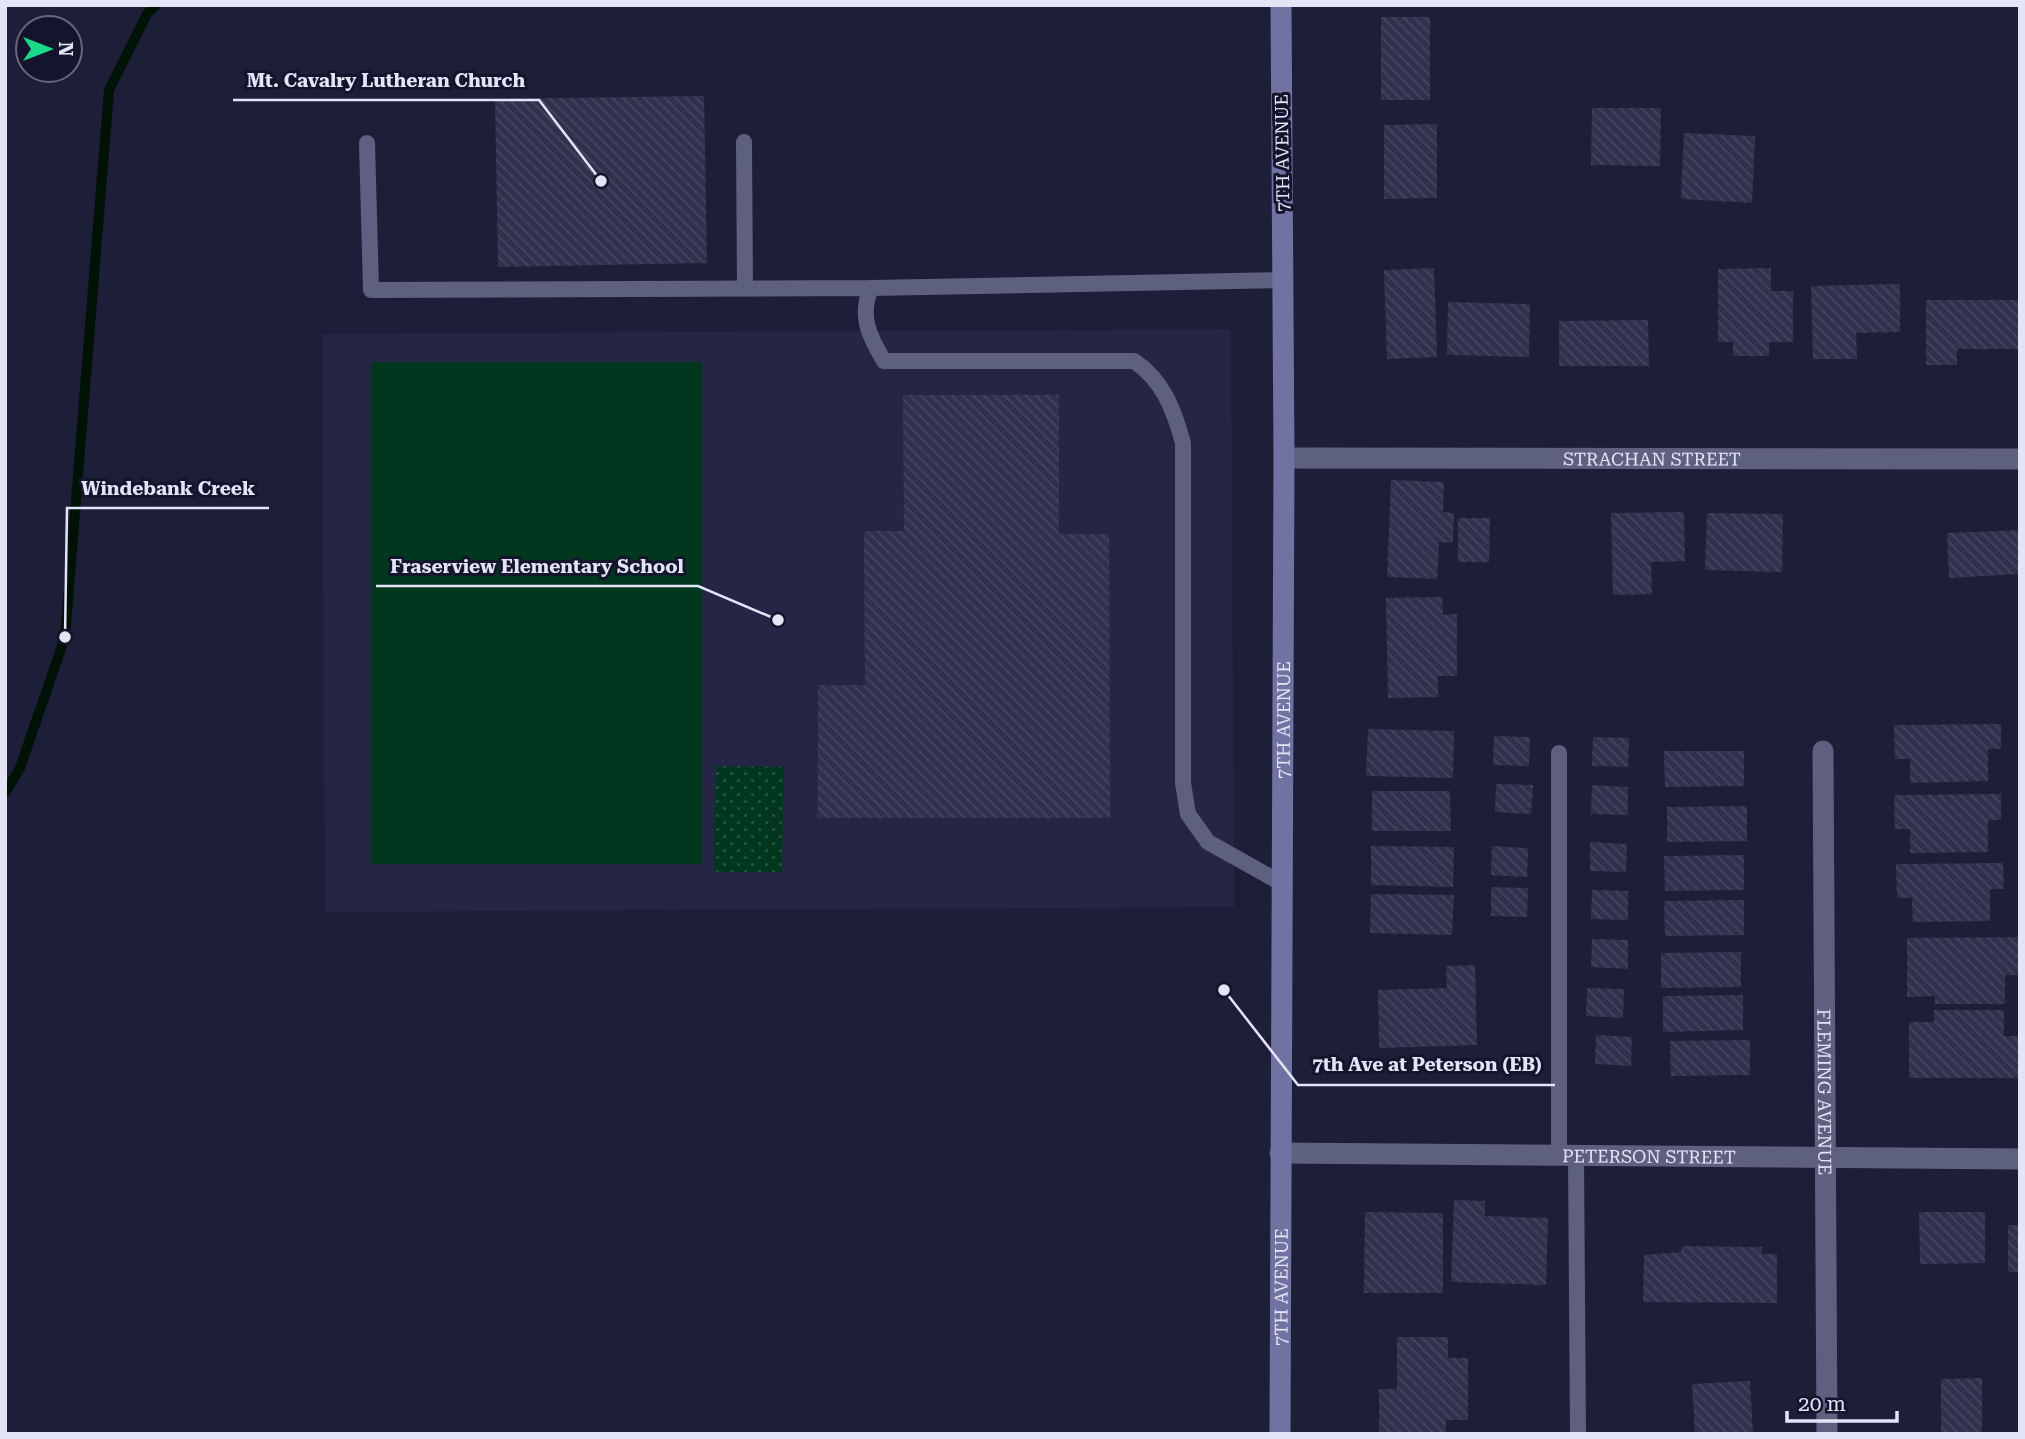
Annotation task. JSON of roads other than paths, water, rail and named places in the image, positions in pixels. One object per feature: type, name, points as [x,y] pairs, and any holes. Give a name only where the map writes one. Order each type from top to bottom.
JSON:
[{"type":"street","name":"7TH AVENUE","points":[[1280,1434],[1284,458],[1281,5]]},
{"type":"street","name":"STRACHAN STREET","points":[[1284,458],[2020,459]]},
{"type":"street","name":"FLEMING AVENUE","points":[[1824,751],[1827,1434]]},
{"type":"street","name":"PETERSON STREET","points":[[1280,1153],[2020,1159]]},
{"type":"lane","points":[[744,142],[746,288]]},
{"type":"lane","points":[[367,144],[371,290],[871,288],[1283,280]]},
{"type":"lane","points":[[871,288],[864,304],[867,333],[884,361],[1134,361],[1148,371],[1162,388],[1175,415],[1183,443],[1183,783],[1188,814],[1208,842],[1282,883]]},
{"type":"lane","points":[[1559,753],[1568,1156],[1578,1434]]},
{"type":"waterway","points":[[5,793],[20,768],[65,637],[109,90],[147,14],[156,5]]},
{"type":"place","name":"Mt. Cavalry Lutheran Church","points":[[601,181]]},
{"type":"place","name":"Fraserview Elementary School","points":[[778,620]]},
{"type":"place","name":"Windebank Creek","points":[[65,637]]},
{"type":"place","name":"7th Ave at Peterson (EB)","points":[[1224,990]]}]
